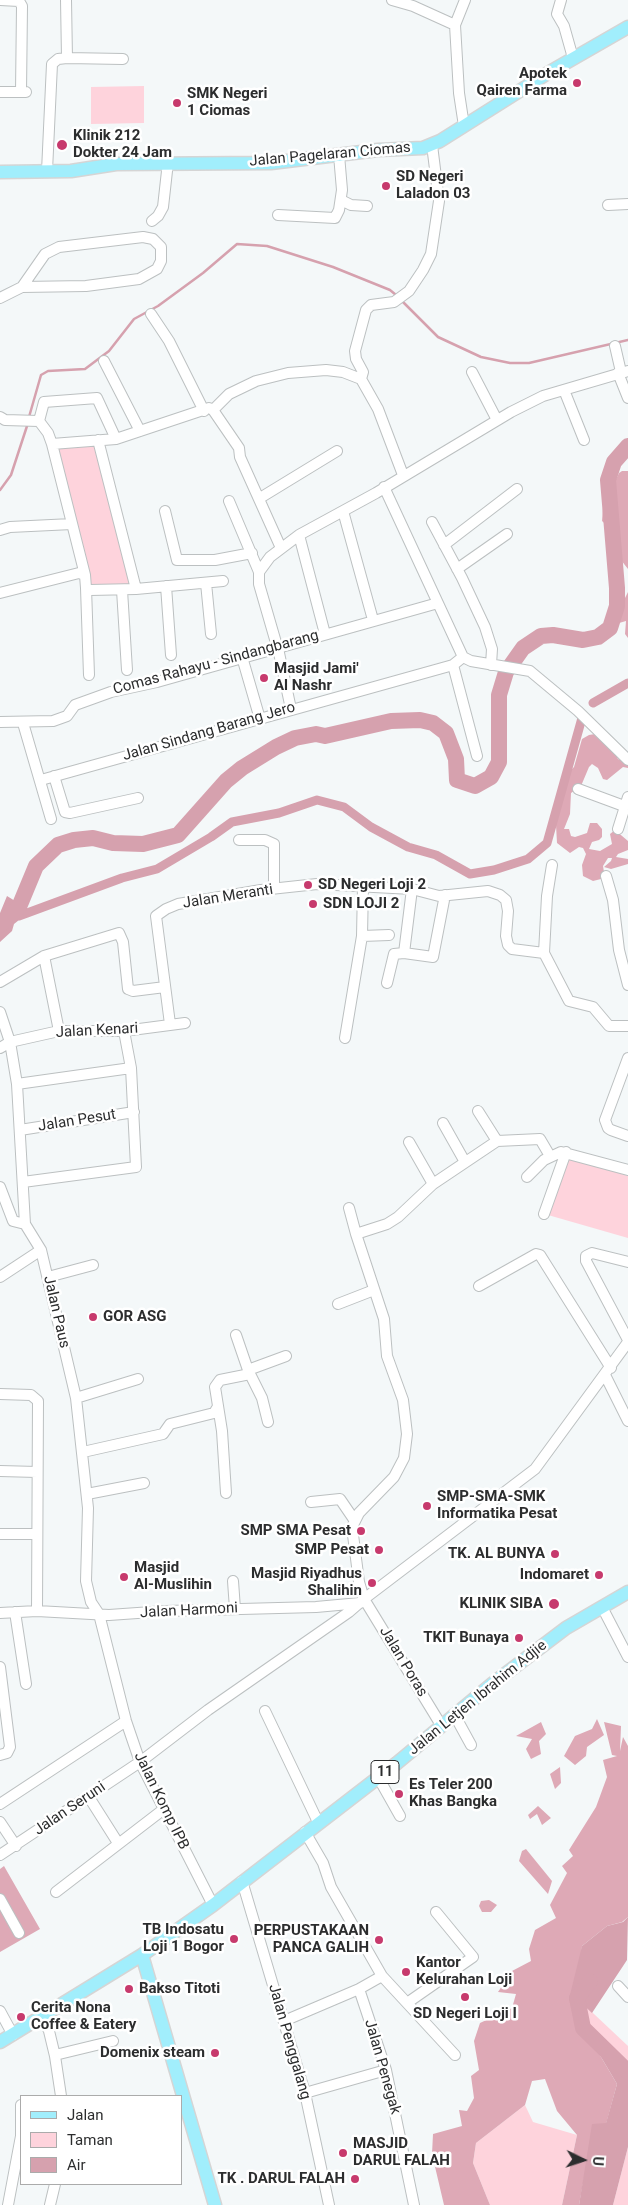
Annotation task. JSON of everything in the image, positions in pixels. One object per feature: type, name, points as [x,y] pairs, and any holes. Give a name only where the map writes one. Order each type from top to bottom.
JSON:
[{"type":"main road","name":"Jalan Pagelaran Ciomas","points":[[0,172],[87,169],[116,164],[168,162],[271,162],[432,146],[573,58],[628,27]]},
{"type":"main road","name":"Jalan Letjen Ibrahim Adjie","points":[[142,1955],[213,1905],[566,1628],[628,1592]]},
{"type":"main road","name":"11","points":[[0,2042],[142,1955]]},
{"type":"main road","points":[[142,1955],[215,2205]]},
{"type":"street","points":[[0,0],[19,1],[22,6],[23,92],[0,92]]},
{"type":"street","points":[[66,0],[67,58]]},
{"type":"street","points":[[392,0],[413,6],[455,25]]},
{"type":"street","points":[[464,126],[460,99],[455,25],[465,0]]},
{"type":"street","points":[[561,0],[557,14],[564,26],[573,58]]},
{"type":"street","points":[[47,171],[50,72],[54,61],[67,58],[123,59]]},
{"type":"street","points":[[361,379],[363,372],[355,355],[365,313],[371,306],[390,304],[412,288],[431,254],[439,201],[432,146]]},
{"type":"street","points":[[278,215],[333,218],[338,215],[343,178],[339,155]]},
{"type":"street","points":[[152,221],[158,216],[163,207],[168,162]]},
{"type":"street","points":[[341,200],[357,206],[367,206]]},
{"type":"street","points":[[608,205],[628,204]]},
{"type":"street","points":[[0,298],[22,287],[102,285],[139,279],[157,269],[161,261],[161,247],[153,238],[143,237],[59,247],[45,254],[22,287]]},
{"type":"street","points":[[151,314],[209,410],[239,448],[240,457],[281,548]]},
{"type":"street","points":[[615,346],[628,398]]},
{"type":"street","points":[[104,361],[140,431]]},
{"type":"street","points":[[52,444],[116,439],[209,410],[229,394],[271,376],[326,370],[343,372],[361,379],[378,409],[403,476]]},
{"type":"street","points":[[472,372],[497,420]]},
{"type":"street","points":[[258,572],[281,548],[299,535],[497,420],[543,396],[622,372]]},
{"type":"street","points":[[564,390],[584,440]]},
{"type":"street","points":[[37,421],[44,402],[97,398],[116,439]]},
{"type":"street","points":[[0,417],[5,420],[37,421],[48,433],[52,444],[85,575],[89,675]]},
{"type":"street","points":[[98,440],[136,589]]},
{"type":"street","points":[[260,498],[336,451]]},
{"type":"street","points":[[384,487],[463,657],[471,661],[530,671],[578,711],[627,757]]},
{"type":"street","points":[[444,545],[517,489]]},
{"type":"street","points":[[229,501],[252,553],[258,572],[260,591],[277,648],[291,709]]},
{"type":"street","points":[[165,511],[177,560],[215,560],[252,553]]},
{"type":"street","points":[[343,511],[374,620]]},
{"type":"street","points":[[432,522],[457,569],[484,627],[492,649],[495,665]]},
{"type":"street","points":[[0,530],[10,527],[72,524]]},
{"type":"street","points":[[457,569],[507,534]]},
{"type":"street","points":[[299,535],[325,634]]},
{"type":"street","points":[[0,593],[76,574],[85,575]]},
{"type":"street","points":[[86,588],[122,590],[222,581]]},
{"type":"street","points":[[206,583],[211,634]]},
{"type":"street","points":[[166,586],[171,654]]},
{"type":"street","points":[[122,590],[128,670]]},
{"type":"street","name":"Comas Rahayu - Sindangbarang","points":[[0,722],[11,720],[23,723],[52,721],[67,716],[75,706],[111,692],[157,682],[242,656],[438,603]]},
{"type":"street","points":[[242,656],[260,718]]},
{"type":"street","name":"Jalan Sindang Barang Jero","points":[[41,780],[453,665],[463,657]]},
{"type":"street","points":[[453,665],[478,756]]},
{"type":"street","points":[[23,723],[51,819]]},
{"type":"street","points":[[54,776],[65,812],[70,813],[138,798]]},
{"type":"street","points":[[578,789],[626,802],[618,829]]},
{"type":"street","points":[[240,840],[264,840],[274,844],[274,888]]},
{"type":"street","points":[[552,865],[547,896],[544,953],[569,1001],[593,1007],[609,1026],[619,1028],[628,1026]]},
{"type":"street","points":[[606,876],[612,900],[619,950],[628,985]]},
{"type":"street","name":"Jalan Meranti","points":[[170,1024],[156,916],[178,904],[274,888],[317,884],[412,889],[445,895],[488,891],[500,895],[508,905],[506,936],[508,945],[512,949],[544,953]]},
{"type":"street","points":[[345,1038],[362,936],[363,886]]},
{"type":"street","points":[[404,953],[412,889]]},
{"type":"street","points":[[387,983],[394,954],[404,953],[433,957],[445,895]]},
{"type":"street","points":[[0,982],[44,956],[119,933],[123,942],[128,989],[133,991],[165,987]]},
{"type":"street","points":[[362,936],[388,935]]},
{"type":"street","points":[[44,956],[59,1031]]},
{"type":"street","name":"Jalan Paus","points":[[0,1012],[10,1042],[17,1084],[25,1224],[41,1250],[76,1398],[87,1494],[86,1581],[92,1602],[104,1615]]},
{"type":"street","name":"Jalan Kenari","points":[[0,1048],[10,1042],[59,1031],[124,1032],[185,1023]]},
{"type":"street","points":[[23,1182],[134,1168],[137,1165],[131,1068],[124,1032]]},
{"type":"street","points":[[628,1058],[624,1063],[605,1120],[608,1128],[628,1136]]},
{"type":"street","points":[[17,1084],[131,1068]]},
{"type":"street","points":[[478,1111],[497,1141]]},
{"type":"street","name":"Jalan Pesut","points":[[20,1130],[134,1112]]},
{"type":"street","points":[[443,1123],[465,1162]]},
{"type":"street","points":[[356,1234],[387,1224],[398,1218],[433,1184],[497,1141],[540,1139],[550,1156]]},
{"type":"street","points":[[409,1142],[433,1184]]},
{"type":"street","points":[[544,1214],[566,1152]]},
{"type":"street","points":[[526,1177],[550,1156],[566,1152],[628,1170]]},
{"type":"street","points":[[0,1187],[3,1204],[13,1221],[25,1224]]},
{"type":"street","points":[[311,1502],[340,1499],[355,1521],[360,1513],[394,1477],[404,1458],[406,1444],[403,1400],[387,1356],[384,1318],[349,1208]]},
{"type":"street","points":[[0,1277],[41,1250]]},
{"type":"street","points":[[628,1262],[592,1253],[586,1256],[586,1261],[628,1341]]},
{"type":"street","points":[[479,1286],[536,1254],[540,1255],[608,1371],[627,1416]]},
{"type":"street","points":[[48,1276],[93,1265]]},
{"type":"street","points":[[338,1304],[374,1290]]},
{"type":"street","points":[[236,1335],[249,1372],[262,1398],[268,1422]]},
{"type":"street","name":"Jalan Seruni","points":[[0,1855],[140,1762],[208,1710],[349,1612],[535,1469],[628,1341]]},
{"type":"street","points":[[226,1493],[223,1439],[215,1387],[217,1382],[249,1372],[286,1356]]},
{"type":"street","points":[[76,1398],[138,1379]]},
{"type":"street","points":[[0,1394],[31,1395],[38,1401],[37,1611]]},
{"type":"street","points":[[83,1452],[163,1434],[170,1424],[214,1413],[217,1408]]},
{"type":"street","points":[[0,1471],[37,1472]]},
{"type":"street","points":[[87,1494],[144,1483]]},
{"type":"street","name":"Jalan Poras","points":[[355,1521],[352,1533],[362,1601],[441,1726]]},
{"type":"street","points":[[0,1534],[37,1534]]},
{"type":"street","points":[[233,1581],[235,1609]]},
{"type":"street","name":"Jalan Harmoni","points":[[0,1613],[37,1611],[104,1615],[316,1607],[362,1601]]},
{"type":"street","points":[[602,1607],[628,1657]]},
{"type":"street","points":[[15,1612],[26,1684]]},
{"type":"street","name":"Jalan Komp IPB","points":[[104,1615],[126,1721],[140,1762],[213,1905]]},
{"type":"street","points":[[0,1667],[10,1747],[7,1753],[0,1754]]},
{"type":"street","points":[[265,1711],[318,1822]]},
{"type":"street","points":[[454,1714],[471,1745]]},
{"type":"street","points":[[0,1804],[126,1721]]},
{"type":"street","points":[[378,1777],[400,1816]]},
{"type":"street","points":[[92,1802],[118,1843]]},
{"type":"street","points":[[56,1892],[164,1809]]},
{"type":"street","points":[[0,1822],[16,1846]]},
{"type":"street","points":[[305,1832],[323,1863],[331,1887],[382,1976],[455,2055]]},
{"type":"street","name":"Jalan Penggalang","points":[[242,1881],[305,2093],[329,2205]]},
{"type":"street","points":[[0,1899],[19,1933]]},
{"type":"street","points":[[406,2002],[473,1957],[436,1912]]},
{"type":"street","points":[[284,2021],[359,1989],[382,1976]]},
{"type":"street","points":[[618,1986],[628,1997]]},
{"type":"street","name":"Jalan Penegak","points":[[359,1989],[386,2070],[414,2205]]},
{"type":"street","points":[[0,2011],[13,2035]]},
{"type":"street","points":[[42,2016],[49,2031],[55,2056],[61,2095]]},
{"type":"street","points":[[55,2056],[113,2042]]},
{"type":"street","points":[[305,2093],[386,2070]]},
{"type":"street","points":[[8,2205],[20,2141]]},
{"type":"street","points":[[50,2205],[55,2185]]},
{"type":"green space","points":[[144,86],[144,123],[91,124],[91,87]]},
{"type":"green space","points":[[97,442],[134,593],[92,592],[72,524],[58,447]]},
{"type":"green space","points":[[569,1157],[628,1176],[628,1238],[548,1215]]},
{"type":"green space","points":[[577,1998],[628,2046],[628,2072],[583,2028]]},
{"type":"green space","points":[[525,2105],[533,2122],[577,2135],[562,2205],[490,2205],[473,2163],[476,2143]]},
{"type":"green space","points":[[628,2147],[628,2205],[613,2205]]},
{"type":"shaded area","points":[[628,471],[628,569],[617,555],[616,534],[602,521],[603,507],[619,473]]},
{"type":"shaded area","points":[[628,592],[628,638],[625,634],[626,621],[619,623],[616,616]]},
{"type":"shaded area","points":[[595,734],[609,740],[618,759],[628,763],[628,768],[623,767],[607,780],[603,779],[598,768],[592,764],[581,786],[571,793],[570,814],[564,829],[569,829],[571,836],[575,837],[587,833],[590,823],[597,823],[602,829],[602,837],[592,842],[589,849],[600,851],[612,844],[610,834],[615,830],[628,841],[628,850],[618,854],[616,857],[628,859],[628,864],[611,869],[604,867],[612,858],[608,858],[603,866],[605,878],[593,881],[583,876],[582,865],[586,854],[583,848],[579,847],[570,853],[557,843],[555,807],[558,794],[569,772],[574,767],[582,739]]},
{"type":"shaded area","points":[[597,1719],[604,1735],[587,1747],[586,1756],[575,1765],[564,1756],[575,1736],[592,1729]]},
{"type":"shaded area","points":[[541,1722],[546,1734],[539,1741],[541,1754],[531,1759],[526,1749],[532,1739],[516,1736]]},
{"type":"shaded area","points":[[604,1722],[621,1726],[620,1751],[623,1737],[628,1746],[628,1917],[622,1922],[607,1926],[582,1946],[575,2024],[598,2052],[617,2084],[606,2124],[584,2178],[579,2205],[562,2205],[577,2135],[557,2111],[545,2079],[532,2081],[525,2105],[476,2143],[473,2163],[490,2205],[444,2205],[432,2154],[433,2134],[462,2126],[459,2110],[467,2111],[474,2098],[471,2076],[479,2070],[474,2041],[480,2023],[512,2008],[516,1994],[498,1992],[512,1971],[531,1961],[529,1949],[535,1930],[556,1918],[550,1905],[567,1873],[562,1866],[573,1856],[569,1850],[596,1807],[607,1777],[603,1760],[617,1756],[612,1755]]},
{"type":"shaded area","points":[[560,1767],[561,1783],[555,1789],[550,1774]]},
{"type":"shaded area","points":[[538,1806],[551,1818],[542,1825],[537,1814],[530,1819],[528,1815]]},
{"type":"shaded area","points":[[526,1849],[552,1881],[548,1894],[519,1861],[522,1851]]},
{"type":"shaded area","points":[[4,1866],[40,1929],[0,1952],[0,1869]]},
{"type":"shaded area","points":[[489,1900],[497,1905],[491,1912],[482,1912],[479,1906],[481,1901]]},
{"type":"water","points":[[7,896],[28,909],[29,912],[14,924],[12,931],[0,942],[0,913]]},
{"type":"water","points":[[628,1917],[627,1960],[592,2013],[577,1999],[583,2028],[628,2072],[628,2147],[613,2205],[579,2205],[592,2124],[606,2123],[617,2084],[598,2052],[575,2024],[569,1999],[582,1946],[607,1926],[623,1922]]},
{"type":"waterway","points":[[29,417],[41,375],[48,371],[85,369],[109,351],[134,319],[158,306],[203,273],[237,244],[267,246],[333,267],[390,290],[396,295]]},
{"type":"waterway","points":[[402,301],[438,337],[481,357],[510,363],[529,363],[628,340]]},
{"type":"waterway","points":[[0,490],[11,475],[28,423]]},
{"type":"waterway","points":[[0,925],[19,907],[36,866],[58,845],[74,840],[93,838],[113,843],[143,844],[178,835],[226,781],[242,768],[276,747],[295,738],[316,734],[325,736],[391,721],[420,720],[433,723],[446,733],[456,759],[457,780],[475,786],[491,777],[499,762],[499,695],[506,672],[523,648],[541,636],[553,635],[583,640],[598,637],[610,628],[617,606],[617,588],[608,480],[614,462],[628,446]]},
{"type":"waterway","points":[[593,703],[628,683]]},
{"type":"waterway","points":[[19,916],[122,878],[157,869],[211,837],[232,822],[279,813],[317,800],[344,807],[371,827],[408,847],[436,855],[470,874],[494,870],[528,859],[547,843],[582,718]]},
{"type":"waterway","points":[[590,1981],[577,1998],[583,2028],[628,2072]]},
{"type":"place","name":"Apotek Qairen Farma","points":[[577,83]]},
{"type":"place","name":"SMK Negeri 1 Ciomas","points":[[177,103]]},
{"type":"place","name":"Klinik 212 Dokter 24 Jam","points":[[62,145]]},
{"type":"place","name":"SD Negeri Laladon 03","points":[[386,186]]},
{"type":"place","name":"Masjid Jami' Al Nashr","points":[[264,678]]},
{"type":"place","name":"SD Negeri Loji 2","points":[[308,885]]},
{"type":"place","name":"SDN LOJI 2","points":[[313,904]]},
{"type":"place","name":"GOR ASG","points":[[93,1317]]},
{"type":"place","name":"SMP-SMA-SMK Informatika Pesat","points":[[427,1506]]},
{"type":"place","name":"SMP SMA Pesat","points":[[361,1531]]},
{"type":"place","name":"SMP Pesat","points":[[379,1550]]},
{"type":"place","name":"TK. AL BUNYA","points":[[555,1554]]},
{"type":"place","name":"Indomaret","points":[[599,1575]]},
{"type":"place","name":"Masjid Al-Muslihin","points":[[124,1577]]},
{"type":"place","name":"Masjid Riyadhus Shalihin","points":[[372,1583]]},
{"type":"place","name":"KLINIK SIBA","points":[[554,1604]]},
{"type":"place","name":"TKIT Bunaya","points":[[519,1638]]},
{"type":"place","name":"Es Teler 200 Khas Bangka","points":[[399,1794]]},
{"type":"place","name":"TB Indosatu Loji 1 Bogor","points":[[234,1939]]},
{"type":"place","name":"PERPUSTAKAAN PANCA GALIH","points":[[379,1940]]},
{"type":"place","name":"Kantor Kelurahan Loji","points":[[406,1972]]},
{"type":"place","name":"Bakso Titoti","points":[[129,1989]]},
{"type":"place","name":"SD Negeri Loji I","points":[[465,1997]]},
{"type":"place","name":"Cerita Nona Coffee & Eatery","points":[[21,2017]]},
{"type":"place","name":"Domenix steam","points":[[215,2053]]},
{"type":"place","name":"MASJID DARUL FALAH","points":[[343,2153]]},
{"type":"place","name":"TK . DARUL FALAH","points":[[355,2179]]}]
